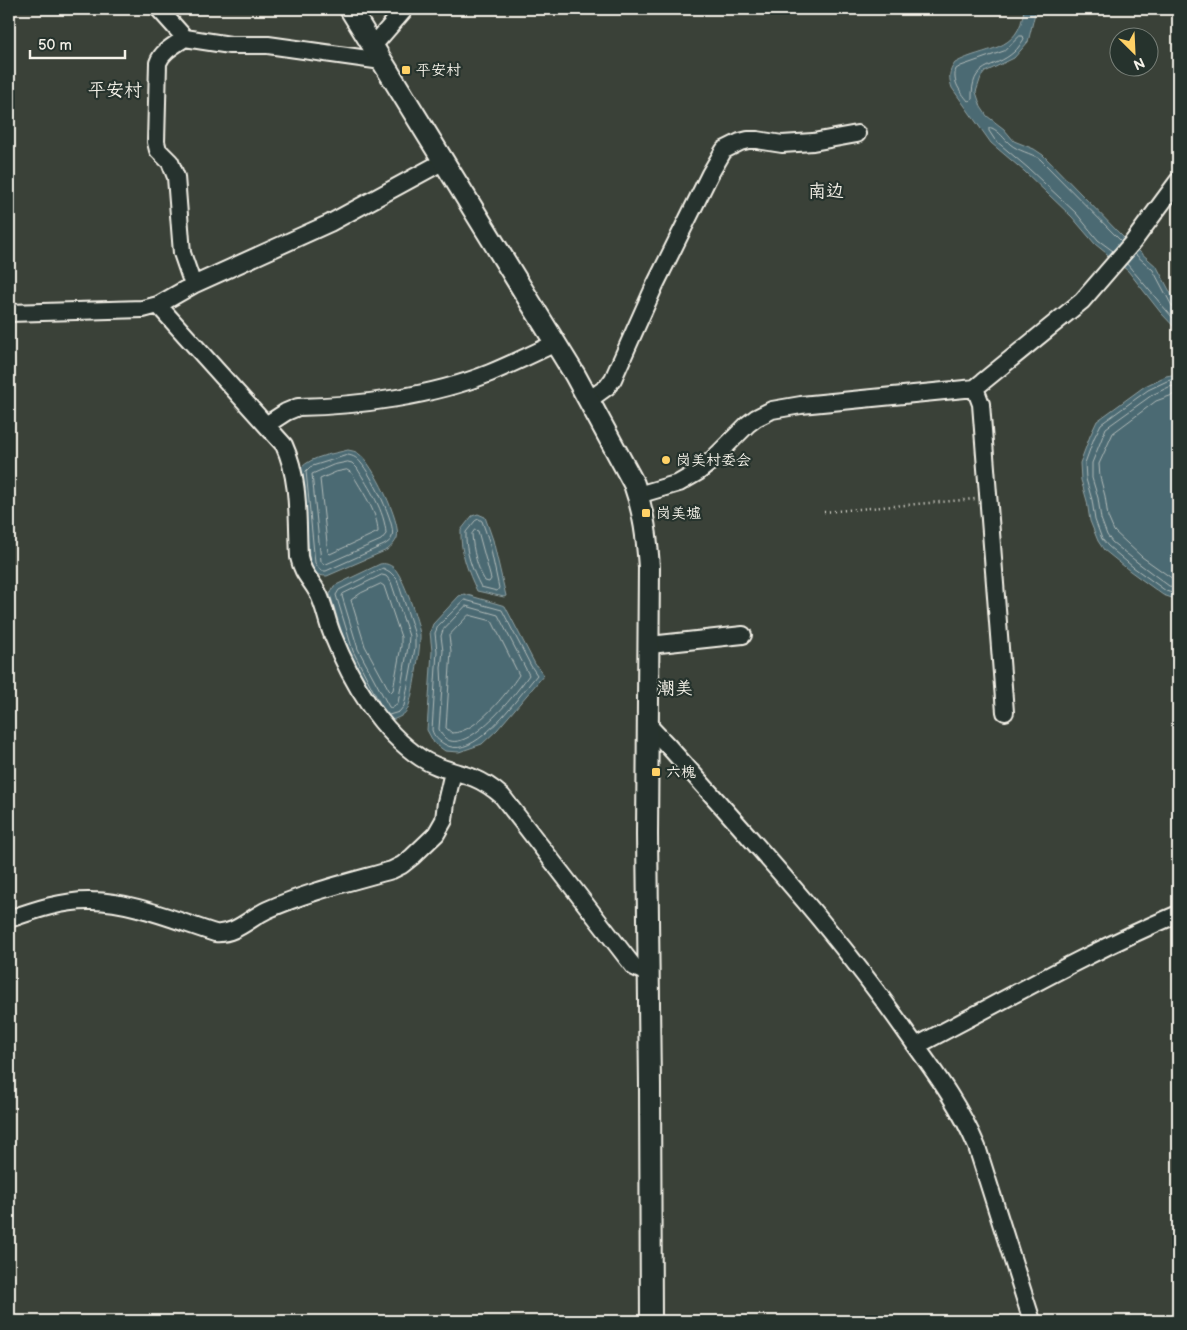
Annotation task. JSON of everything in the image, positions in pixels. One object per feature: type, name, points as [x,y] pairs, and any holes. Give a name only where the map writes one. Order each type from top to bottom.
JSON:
[{"type":"main road","points":[[350,9],[556,344],[589,400],[638,495],[648,540],[650,567],[647,835],[650,1321]]},
{"type":"street","points":[[159,9],[184,38],[230,45],[268,45],[377,54],[405,9]]},
{"type":"street","points":[[184,38],[159,58],[156,142],[158,150],[170,162],[176,177],[182,253],[193,285]]},
{"type":"street","points":[[589,400],[607,387],[613,379],[655,285],[710,174],[724,150],[748,140],[782,144],[812,142],[857,134]]},
{"type":"street","points":[[9,313],[134,310],[158,305],[193,285],[330,223],[444,161]]},
{"type":"street","points":[[638,495],[669,487],[693,476],[707,465],[748,424],[772,410],[801,405],[975,388],[1072,310],[1133,242],[1178,180]]},
{"type":"street","points":[[158,305],[284,445],[295,478],[301,565],[307,578],[318,593],[332,635],[356,685],[371,708],[405,746],[435,766],[480,781],[502,796],[634,967],[649,974]]},
{"type":"street","points":[[266,425],[286,412],[298,407],[377,401],[433,390],[488,374],[556,344]]},
{"type":"street","points":[[975,388],[982,404],[1004,712]]},
{"type":"street","points":[[650,645],[743,635]]},
{"type":"street","points":[[649,726],[816,913],[891,1010],[951,1096],[967,1125],[984,1170],[1032,1321]]},
{"type":"street","points":[[9,919],[36,910],[68,903],[84,901],[104,902],[127,906],[215,933],[227,933],[258,914],[288,901],[392,870],[402,865],[436,834],[444,820],[446,802],[454,772]]},
{"type":"street","points":[[916,1046],[1034,984],[1178,914]]},
{"type":"path","points":[[824,512],[977,499]]},
{"type":"water","points":[[1024,9],[1036,9],[1028,42],[1014,58],[985,72],[981,77],[976,92],[981,107],[987,116],[1004,129],[1014,141],[1043,155],[1122,236],[1157,267],[1178,307],[1178,331],[1161,313],[1128,271],[1095,244],[1072,217],[1024,171],[991,143],[952,88],[950,76],[951,69],[955,63],[1008,41],[1021,24]]},
{"type":"water","points":[[1177,374],[1178,600],[1163,595],[1104,550],[1090,521],[1081,480],[1080,463],[1097,421],[1145,386],[1166,376]]},
{"type":"water","points":[[348,450],[357,452],[365,459],[378,480],[391,507],[397,530],[397,538],[387,550],[327,576],[319,575],[310,566],[301,468],[317,458]]},
{"type":"water","points":[[478,514],[485,517],[493,540],[506,596],[504,597],[477,591],[465,562],[461,530],[472,516]]},
{"type":"water","points":[[380,564],[394,568],[402,580],[417,621],[420,635],[416,674],[409,705],[403,714],[388,721],[385,720],[348,653],[330,594],[334,586]]},
{"type":"water","points":[[464,594],[505,606],[535,664],[544,675],[497,730],[482,744],[459,752],[445,751],[434,743],[427,730],[432,651],[430,632],[433,624],[459,596]]},
{"type":"place","name":"平安村","points":[[406,70]]},
{"type":"place","name":"岗美村委会","points":[[666,460]]},
{"type":"place","name":"岗美墟","points":[[646,513]]},
{"type":"place","name":"六槐","points":[[656,772]]},
{"type":"district","name":"平安村","points":[[115,90]]},
{"type":"district","name":"南边","points":[[826,191]]},
{"type":"district","name":"潮美","points":[[675,688]]}]
